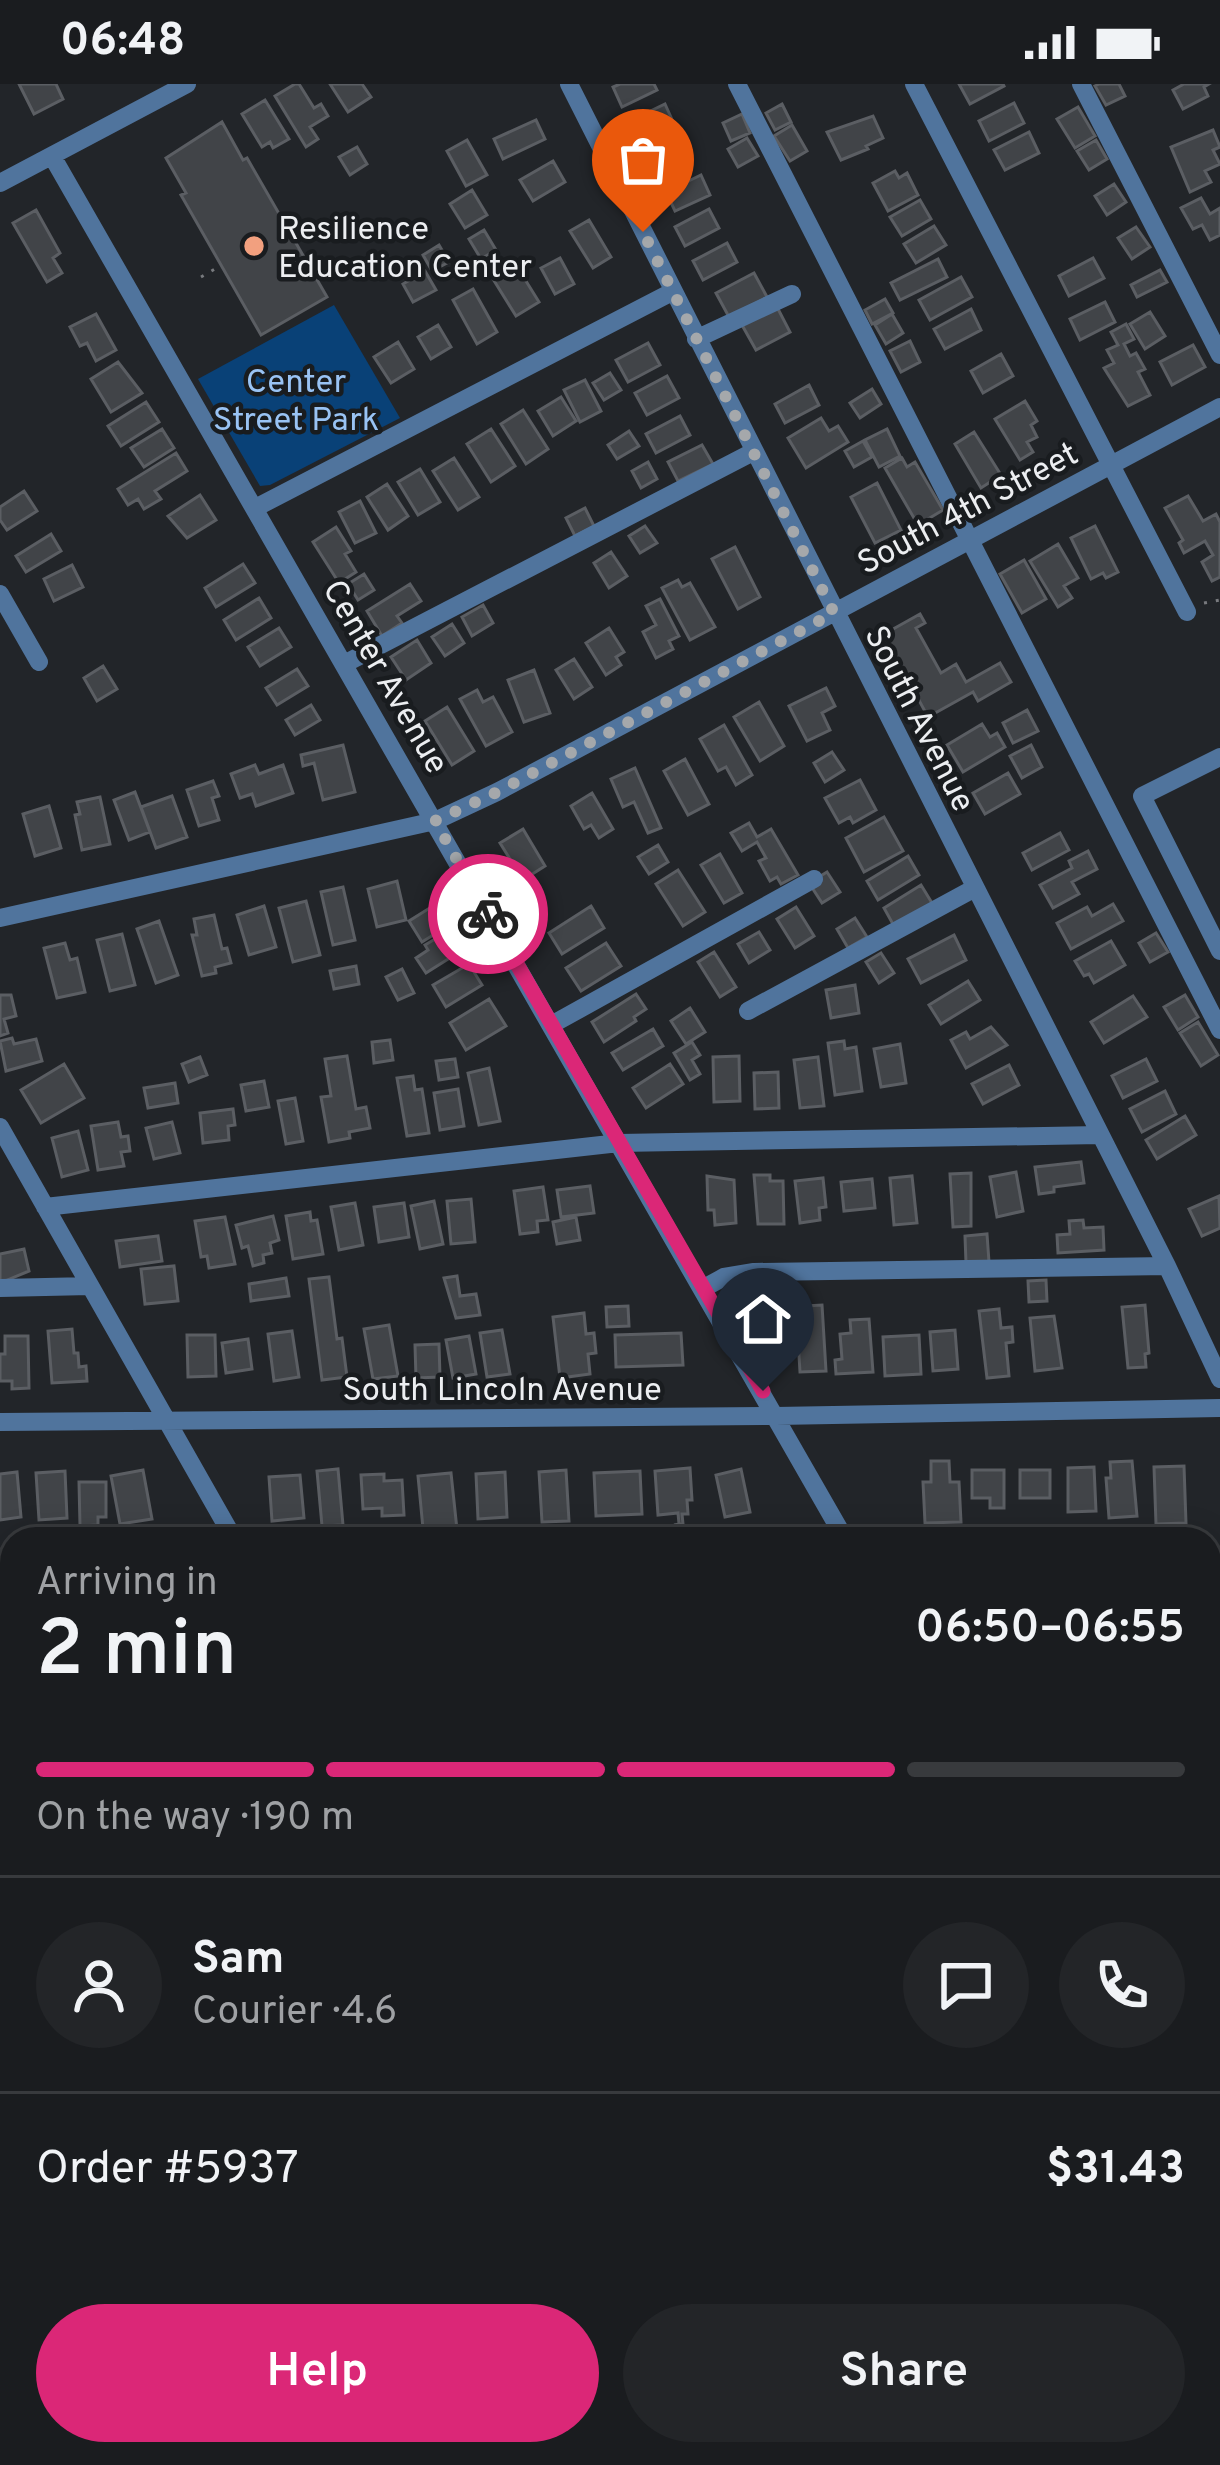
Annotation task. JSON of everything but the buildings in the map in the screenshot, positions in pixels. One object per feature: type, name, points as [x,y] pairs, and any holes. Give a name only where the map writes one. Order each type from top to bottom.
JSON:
[{"type":"street","points":[[0,183],[187,84]]},
{"type":"street","name":"South Avenue","points":[[569,84],[1220,1379]]},
{"type":"street","points":[[737,84],[1220,1030]]},
{"type":"street","points":[[914,84],[1187,611]]},
{"type":"street","points":[[1082,84],[1220,355]]},
{"type":"street","name":"Center Avenue","points":[[52,156],[838,1527]]},
{"type":"street","points":[[255,508],[672,292]]},
{"type":"street","points":[[696,339],[792,294]]},
{"type":"street","name":"South 4th Street","points":[[0,918],[435,821],[1220,407]]},
{"type":"street","points":[[346,663],[753,452]]},
{"type":"street","points":[[0,594],[39,662]]},
{"type":"street","points":[[1220,758],[1142,796],[1220,951]]},
{"type":"street","points":[[551,1025],[814,879]]},
{"type":"street","points":[[748,1011],[975,888]]},
{"type":"street","points":[[0,1127],[227,1527]]},
{"type":"street","points":[[45,1207],[619,1143],[1100,1136]]},
{"type":"street","points":[[704,1288],[724,1276],[754,1272],[1167,1266]]},
{"type":"street","points":[[0,1288],[90,1286]]},
{"type":"street","name":"South Lincoln Avenue","points":[[0,1422],[1220,1408]]},
{"type":"path","points":[[201,277],[215,269]]},
{"type":"path","points":[[1197,593],[1205,603],[1220,600]]},
{"type":"green space","name":"Center Street Park","points":[[334,305],[400,418],[260,486],[198,379]]},
{"type":"way so far","points":[[488,914],[435,821],[834,613],[643,232]]},
{"type":"place","name":"Resilience Education Center","points":[[254,246]]},
{"type":"route","points":[[488,914],[763,1391]]}]
